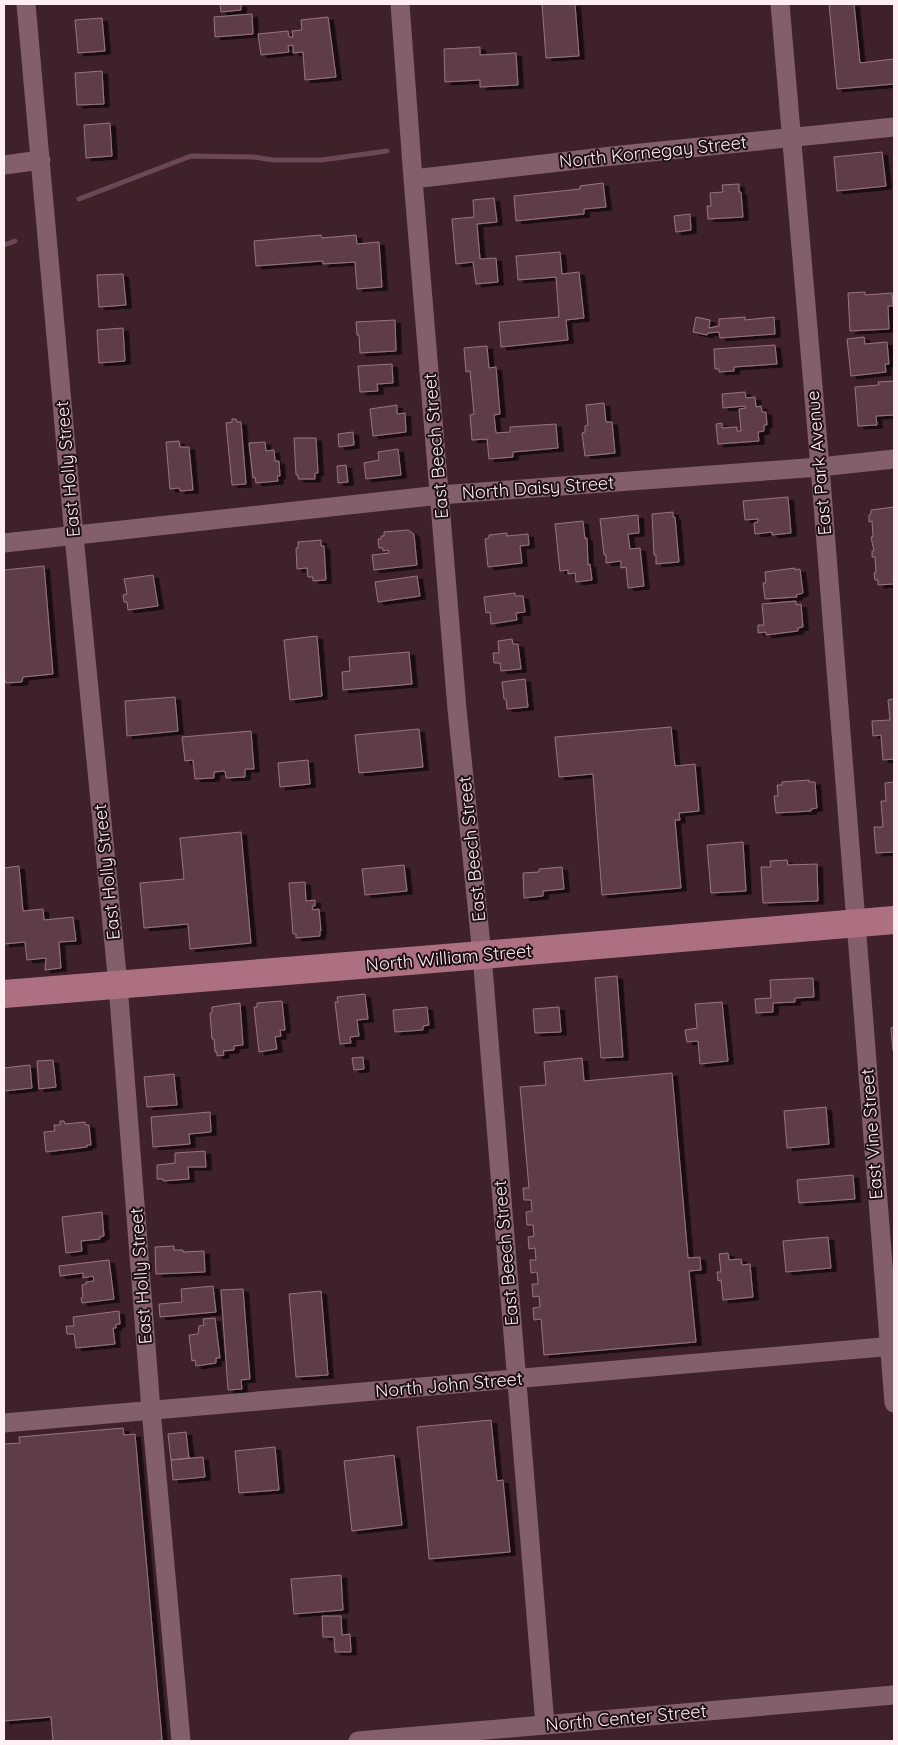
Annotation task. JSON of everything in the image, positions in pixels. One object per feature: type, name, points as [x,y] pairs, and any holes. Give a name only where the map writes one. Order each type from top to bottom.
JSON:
[{"type":"main road","name":"North William Street","points":[[4,994],[894,920]]},
{"type":"street","name":"East Holly Street","points":[[26,4],[74,536],[118,985],[151,1410],[181,1741]]},
{"type":"street","name":"East Beech Street","points":[[400,4],[457,709],[482,955],[544,1725]]},
{"type":"street","name":"East Park Avenue","points":[[780,4],[820,467],[856,923]]},
{"type":"street","name":"North Kornegay Street","points":[[413,179],[894,127]]},
{"type":"street","points":[[4,164],[41,160]]},
{"type":"street","name":"North Daisy Street","points":[[4,543],[440,495],[820,467],[894,459]]},
{"type":"street","name":"East Vine Street","points":[[856,923],[892,1346],[894,1404]]},
{"type":"street","name":"North John Street","points":[[4,1423],[892,1346]]},
{"type":"street","name":"North Center Street","points":[[358,1741],[894,1695]]},
{"type":"building","points":[[220,4],[241,4],[241,10],[221,12]]},
{"type":"building","points":[[542,4],[575,4],[579,56],[546,58]]},
{"type":"building","points":[[829,4],[854,4],[860,63],[894,59],[894,84],[837,89]]},
{"type":"building","points":[[252,14],[253,34],[215,37],[214,17]]},
{"type":"building","points":[[328,17],[336,77],[305,80],[303,52],[293,53],[293,45],[288,46],[289,52],[261,55],[258,34],[288,31],[289,37],[293,37],[292,31],[302,30],[301,20]]},
{"type":"building","points":[[102,18],[105,51],[78,53],[75,20]]},
{"type":"building","points":[[480,47],[480,55],[516,53],[518,85],[480,87],[480,80],[445,82],[444,49]]},
{"type":"building","points":[[102,71],[104,104],[77,105],[75,73]]},
{"type":"building","points":[[110,123],[112,156],[86,158],[84,125]]},
{"type":"building","points":[[882,152],[886,186],[837,191],[834,157]]},
{"type":"building","points":[[603,183],[606,207],[584,209],[584,214],[516,221],[514,196],[580,189],[580,186]]},
{"type":"building","points":[[739,184],[743,217],[708,219],[707,206],[711,206],[710,193],[723,192],[722,185]]},
{"type":"building","points":[[494,198],[497,222],[477,224],[480,259],[496,258],[498,282],[476,284],[473,262],[456,264],[452,219],[474,217],[473,200]]},
{"type":"building","points":[[690,214],[691,230],[676,232],[674,216]]},
{"type":"building","points":[[321,235],[322,238],[356,235],[357,244],[379,242],[382,287],[357,289],[355,262],[323,264],[323,261],[256,266],[254,241]]},
{"type":"building","points":[[560,252],[562,274],[579,272],[584,318],[566,320],[568,340],[501,347],[499,322],[559,317],[556,277],[518,280],[516,256]]},
{"type":"building","points":[[123,274],[126,305],[99,307],[97,275]]},
{"type":"building","points":[[865,292],[865,295],[892,293],[893,306],[888,306],[889,329],[850,331],[848,293]]},
{"type":"building","points":[[696,317],[710,320],[709,328],[719,326],[719,319],[745,317],[745,320],[774,317],[775,334],[720,338],[719,332],[708,333],[707,335],[693,332]]},
{"type":"building","points":[[395,320],[396,351],[360,353],[356,322]]},
{"type":"building","points":[[123,328],[125,361],[99,363],[97,330]]},
{"type":"building","points":[[864,337],[865,344],[887,342],[889,364],[885,364],[886,372],[851,376],[847,339]]},
{"type":"building","points":[[775,345],[777,364],[734,367],[734,371],[719,372],[719,369],[715,369],[714,349]]},
{"type":"building","points":[[487,346],[489,368],[496,367],[500,414],[494,415],[496,433],[510,432],[510,427],[556,424],[558,448],[513,452],[513,457],[489,459],[487,439],[472,440],[470,415],[474,414],[470,371],[466,372],[464,348]]},
{"type":"building","points":[[392,364],[393,383],[377,384],[378,391],[360,392],[358,366]]},
{"type":"building","points":[[894,381],[894,415],[876,416],[877,425],[858,426],[855,387],[879,385],[878,382]]},
{"type":"building","points":[[745,392],[746,398],[755,397],[756,407],[761,406],[762,412],[766,412],[767,425],[764,425],[764,431],[758,432],[759,441],[718,444],[716,424],[722,423],[722,428],[737,427],[737,431],[741,431],[739,409],[746,408],[745,406],[723,408],[722,394]]},
{"type":"building","points":[[604,403],[606,422],[612,422],[615,453],[585,456],[582,433],[585,432],[585,426],[588,425],[586,405]]},
{"type":"building","points":[[397,405],[397,414],[405,413],[406,432],[373,436],[370,409]]},
{"type":"building","points":[[232,419],[241,422],[246,484],[232,485],[226,423],[232,422]]},
{"type":"building","points":[[353,432],[354,445],[339,447],[338,434]]},
{"type":"building","points":[[294,438],[316,438],[318,473],[315,473],[315,479],[298,479],[298,475],[296,475]]},
{"type":"building","points":[[179,441],[180,447],[189,447],[193,490],[180,491],[179,488],[170,489],[166,442]]},
{"type":"building","points":[[265,442],[266,451],[274,450],[275,461],[279,461],[280,476],[277,476],[278,481],[256,483],[255,477],[253,478],[249,443]]},
{"type":"building","points":[[398,449],[401,475],[366,479],[364,463],[379,460],[378,452]]},
{"type":"building","points":[[346,465],[348,482],[338,483],[337,466]]},
{"type":"building","points":[[788,497],[791,533],[772,535],[772,532],[755,534],[754,523],[758,522],[758,519],[745,520],[743,501]]},
{"type":"building","points":[[894,507],[894,584],[878,585],[878,580],[875,580],[874,573],[876,573],[875,557],[872,557],[872,551],[874,551],[871,537],[873,537],[872,521],[869,522],[869,515],[871,510]]},
{"type":"building","points":[[673,512],[679,562],[656,564],[652,514]]},
{"type":"building","points":[[638,515],[639,533],[628,534],[630,549],[640,548],[644,586],[628,588],[626,567],[621,568],[621,561],[606,563],[600,519]]},
{"type":"building","points":[[583,521],[585,539],[587,538],[588,565],[590,564],[592,580],[576,582],[575,573],[568,574],[568,570],[560,571],[555,524]]},
{"type":"building","points":[[408,530],[414,534],[417,565],[374,570],[372,555],[389,553],[388,550],[383,551],[383,548],[379,548],[378,539],[384,536],[384,532]]},
{"type":"building","points":[[507,533],[507,536],[528,534],[529,545],[520,546],[522,563],[488,567],[485,539],[489,538],[489,535]]},
{"type":"building","points":[[321,540],[321,546],[324,546],[326,580],[313,581],[313,577],[308,577],[307,568],[297,569],[296,548],[298,548],[298,542]]},
{"type":"building","points":[[44,566],[53,674],[23,677],[22,682],[6,683],[4,678],[4,570]]},
{"type":"building","points":[[795,568],[795,570],[800,569],[803,593],[796,595],[797,597],[765,599],[763,583],[766,583],[765,572]]},
{"type":"building","points":[[153,575],[158,606],[128,610],[127,602],[124,602],[123,595],[127,594],[124,579]]},
{"type":"building","points":[[417,576],[420,596],[378,602],[375,582]]},
{"type":"building","points":[[515,593],[515,596],[523,596],[525,612],[516,613],[517,620],[491,624],[490,612],[486,613],[484,597]]},
{"type":"building","points":[[796,601],[796,605],[801,604],[803,627],[798,628],[798,631],[766,635],[766,632],[758,633],[758,625],[764,625],[762,604]]},
{"type":"building","points":[[317,636],[322,696],[290,700],[284,640]]},
{"type":"building","points":[[512,639],[513,644],[518,644],[521,669],[501,671],[500,663],[494,663],[493,653],[499,653],[498,641]]},
{"type":"building","points":[[409,652],[412,684],[343,690],[342,672],[350,671],[349,657]]},
{"type":"building","points":[[525,679],[528,707],[507,709],[502,682]]},
{"type":"building","points":[[175,697],[178,731],[127,736],[125,701]]},
{"type":"building","points":[[894,699],[894,759],[883,760],[881,735],[873,736],[872,721],[890,720],[888,700]]},
{"type":"building","points":[[671,727],[675,766],[695,764],[699,811],[679,813],[680,820],[675,820],[681,888],[602,895],[593,774],[559,777],[555,737]]},
{"type":"building","points":[[419,729],[423,767],[359,773],[355,735]]},
{"type":"building","points":[[251,731],[254,769],[245,769],[245,777],[226,778],[225,771],[214,772],[214,778],[195,779],[193,760],[185,761],[182,737]]},
{"type":"building","points":[[308,760],[310,784],[280,787],[278,763]]},
{"type":"building","points":[[809,780],[809,782],[815,782],[817,808],[811,809],[811,811],[776,813],[774,796],[778,796],[777,785],[782,785],[782,782]]},
{"type":"building","points":[[894,782],[894,852],[876,853],[874,827],[883,827],[881,801],[886,801],[885,783]]},
{"type":"building","points":[[241,832],[251,943],[190,949],[188,924],[144,928],[140,883],[184,879],[180,838]]},
{"type":"building","points":[[743,842],[746,891],[711,893],[707,845]]},
{"type":"building","points":[[787,860],[788,865],[817,864],[818,901],[763,903],[761,867],[771,867],[770,861]]},
{"type":"building","points":[[404,865],[407,891],[365,895],[362,869]]},
{"type":"building","points":[[19,866],[23,911],[43,909],[44,920],[73,917],[76,941],[59,942],[61,968],[45,970],[46,958],[27,960],[25,942],[4,944],[4,868]]},
{"type":"building","points":[[562,867],[564,889],[543,891],[543,896],[524,898],[523,873],[539,872],[539,869]]},
{"type":"building","points":[[305,882],[306,901],[315,900],[315,906],[312,906],[313,910],[319,909],[321,931],[320,936],[296,938],[296,934],[293,934],[289,883]]},
{"type":"building","points":[[617,976],[623,1057],[601,1058],[595,978]]},
{"type":"building","points":[[813,978],[814,997],[795,998],[795,1002],[773,1003],[773,1012],[756,1013],[755,999],[771,998],[770,980]]},
{"type":"building","points":[[365,994],[368,1019],[357,1020],[359,1036],[350,1037],[351,1043],[340,1044],[335,1002],[338,1002],[337,997]]},
{"type":"building","points":[[282,1001],[285,1030],[280,1030],[281,1036],[275,1037],[277,1049],[259,1052],[254,1007],[257,1007],[257,1003]]},
{"type":"building","points":[[722,1002],[728,1061],[700,1064],[698,1041],[687,1042],[685,1030],[697,1028],[695,1004]]},
{"type":"building","points":[[240,1003],[243,1045],[234,1046],[234,1050],[223,1051],[224,1055],[217,1056],[214,1039],[212,1039],[210,1013],[212,1013],[212,1007]]},
{"type":"building","points":[[427,1007],[429,1025],[423,1026],[423,1030],[395,1032],[393,1010]]},
{"type":"building","points":[[559,1007],[561,1032],[535,1033],[533,1009]]},
{"type":"building","points":[[894,1027],[894,1051],[893,1051],[891,1028]]},
{"type":"building","points":[[363,1057],[364,1069],[354,1070],[352,1058]]},
{"type":"building","points":[[582,1058],[584,1081],[672,1073],[688,1258],[700,1257],[701,1270],[689,1271],[696,1342],[544,1355],[541,1319],[534,1320],[533,1308],[540,1307],[539,1296],[533,1297],[532,1284],[538,1284],[537,1272],[531,1273],[530,1260],[536,1260],[535,1248],[529,1249],[528,1237],[534,1236],[533,1225],[527,1225],[526,1212],[532,1211],[531,1200],[524,1200],[523,1188],[529,1188],[520,1087],[546,1085],[544,1062]]},
{"type":"building","points":[[53,1060],[56,1087],[39,1089],[37,1061]]},
{"type":"building","points":[[30,1065],[32,1088],[4,1091],[4,1068]]},
{"type":"building","points":[[174,1074],[177,1105],[147,1107],[144,1077]]},
{"type":"building","points":[[826,1107],[829,1144],[787,1148],[784,1111]]},
{"type":"building","points":[[210,1112],[211,1132],[189,1134],[190,1144],[153,1147],[151,1117]]},
{"type":"building","points":[[60,1121],[64,1121],[65,1124],[85,1122],[85,1125],[89,1125],[91,1145],[46,1152],[44,1132],[55,1131],[54,1125],[60,1125]]},
{"type":"building","points":[[205,1151],[206,1167],[188,1167],[189,1179],[163,1181],[163,1179],[157,1179],[157,1165],[175,1163],[175,1153]]},
{"type":"building","points":[[853,1175],[855,1199],[799,1203],[797,1180]]},
{"type":"building","points":[[102,1212],[104,1236],[100,1237],[100,1239],[81,1241],[82,1251],[66,1253],[62,1217]]},
{"type":"building","points":[[828,1237],[831,1268],[786,1272],[783,1241]]},
{"type":"building","points":[[174,1246],[174,1250],[183,1250],[183,1252],[204,1251],[205,1272],[156,1274],[155,1247]]},
{"type":"building","points":[[728,1253],[729,1260],[741,1259],[742,1265],[750,1264],[753,1297],[723,1300],[721,1280],[718,1281],[717,1272],[721,1272],[719,1254]]},
{"type":"building","points":[[109,1260],[114,1299],[82,1303],[82,1285],[86,1284],[86,1282],[94,1281],[93,1276],[83,1278],[83,1273],[60,1276],[59,1266]]},
{"type":"building","points":[[213,1286],[216,1312],[160,1317],[159,1304],[182,1302],[181,1289]]},
{"type":"building","points":[[243,1289],[250,1379],[241,1380],[242,1389],[228,1390],[221,1290]]},
{"type":"building","points":[[321,1291],[328,1375],[296,1377],[289,1294]]},
{"type":"building","points":[[119,1311],[120,1324],[116,1324],[116,1328],[113,1328],[115,1344],[76,1348],[74,1334],[67,1334],[66,1326],[74,1326],[73,1317]]},
{"type":"building","points":[[215,1318],[220,1358],[216,1358],[216,1363],[196,1366],[195,1360],[192,1361],[189,1335],[198,1334],[199,1326],[204,1325],[203,1319]]},
{"type":"building","points":[[491,1420],[497,1481],[503,1480],[510,1552],[429,1559],[417,1427]]},
{"type":"building","points":[[123,1428],[124,1435],[135,1434],[162,1740],[53,1741],[51,1717],[4,1721],[4,1444],[20,1443],[19,1437]]},
{"type":"building","points":[[186,1432],[189,1458],[171,1460],[168,1434]]},
{"type":"building","points":[[275,1447],[279,1490],[239,1493],[235,1451]]},
{"type":"building","points":[[394,1455],[402,1525],[352,1531],[344,1461]]},
{"type":"building","points":[[203,1457],[205,1477],[173,1480],[171,1460]]},
{"type":"building","points":[[341,1575],[343,1610],[294,1614],[291,1579]]},
{"type":"building","points":[[322,1616],[341,1616],[342,1635],[350,1634],[351,1652],[335,1652],[334,1637],[323,1637]]},
{"type":"waterway","points":[[79,199],[191,156],[322,160],[387,151]]},
{"type":"waterway","points":[[4,245],[15,241]]}]
